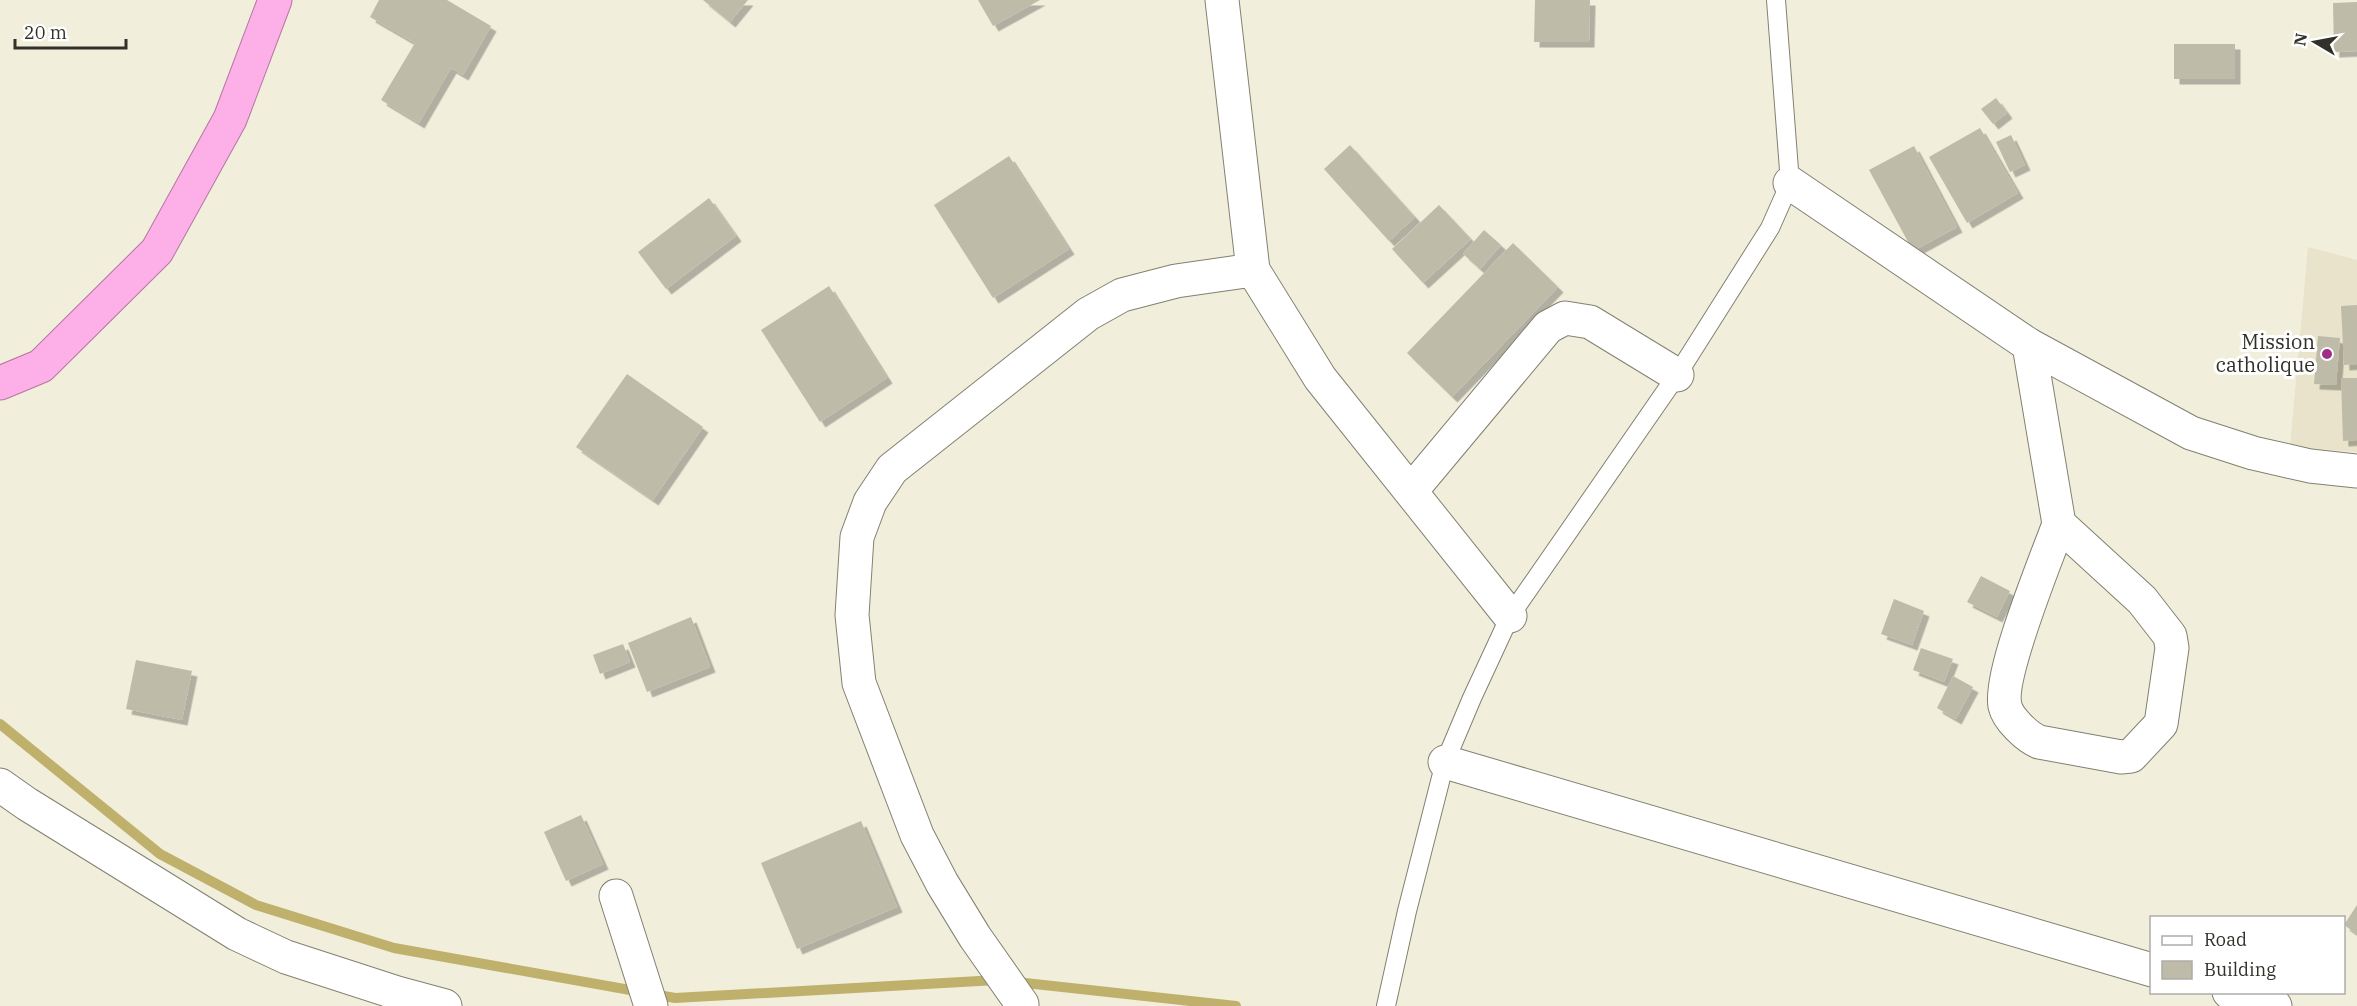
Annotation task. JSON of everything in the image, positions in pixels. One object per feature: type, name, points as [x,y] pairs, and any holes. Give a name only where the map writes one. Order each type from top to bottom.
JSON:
[{"type":"highway","points":[[0,383],[40,366],[157,251],[230,119],[275,0]]},
{"type":"street","points":[[1222,0],[1253,270],[1320,378],[1510,616]]},
{"type":"street","points":[[1790,183],[2029,345],[2191,433],[2253,453],[2310,466],[2357,471]]},
{"type":"street","points":[[1020,1005],[942,883],[922,844],[859,683],[852,615],[857,537],[870,502],[892,469],[1088,314],[1122,296],[1165,284],[1253,270]]},
{"type":"street","points":[[1411,491],[1548,327],[1565,318],[1590,322],[1677,375]]},
{"type":"street","points":[[2029,345],[2059,524],[2017,641],[2004,695],[2005,707],[2008,715],[2039,742],[2121,757],[2131,756],[2161,724],[2172,648],[2170,636],[2142,600],[2059,524]]},
{"type":"street","points":[[1445,762],[2150,970]]},
{"type":"street","points":[[0,785],[237,934],[286,957],[445,1006]]},
{"type":"street","points":[[616,896],[651,1006]]},
{"type":"street","points":[[2233,994],[2275,1006]]},
{"type":"lane","points":[[1386,1006],[1407,911],[1445,762],[1510,616],[1677,375],[1770,228],[1790,183],[1776,0]]},
{"type":"shaded area","name":"Mission catholique","points":[[2308,247],[2357,260],[2357,452],[2290,447]]},
{"type":"building","points":[[379,0],[447,0],[491,26],[463,75],[451,68],[419,123],[381,100],[415,43],[370,17]]},
{"type":"building","points":[[703,0],[748,0],[730,22]]},
{"type":"building","points":[[978,0],[1040,0],[993,26]]},
{"type":"building","points":[[1535,0],[1590,0],[1589,42],[1534,42]]},
{"type":"building","points":[[2357,2],[2357,51],[2334,52],[2333,3]]},
{"type":"building","points":[[2174,44],[2235,44],[2235,79],[2174,79]]},
{"type":"building","points":[[1996,98],[2007,113],[1993,124],[1981,109]]},
{"type":"building","points":[[1980,128],[2018,193],[1967,223],[1929,157]]},
{"type":"building","points":[[2011,135],[2025,165],[2010,172],[1996,142]]},
{"type":"building","points":[[1350,145],[1415,217],[1389,241],[1324,169]]},
{"type":"building","points":[[1914,146],[1957,227],[1913,251],[1869,170]]},
{"type":"building","points":[[1009,156],[1069,249],[993,298],[934,205]]},
{"type":"building","points":[[709,198],[736,236],[666,289],[638,252]]},
{"type":"building","points":[[1439,205],[1471,239],[1423,283],[1392,249]]},
{"type":"building","points":[[1484,230],[1501,245],[1480,269],[1463,254]]},
{"type":"building","points":[[1513,243],[1558,287],[1452,397],[1407,353]]},
{"type":"building","points":[[829,286],[887,378],[820,422],[761,330]]},
{"type":"building","points":[[2357,305],[2357,364],[2344,365],[2341,306]]},
{"type":"building","points":[[2318,336],[2340,338],[2336,385],[2314,384]]},
{"type":"building","points":[[627,374],[703,427],[653,500],[576,447]]},
{"type":"building","points":[[2341,378],[2357,378],[2357,440],[2343,441]]},
{"type":"building","points":[[1981,576],[2010,591],[1997,617],[1967,602]]},
{"type":"building","points":[[1894,599],[1924,611],[1912,645],[1881,634]]},
{"type":"building","points":[[691,617],[710,667],[647,692],[628,643]]},
{"type":"building","points":[[623,644],[630,662],[600,674],[593,655]]},
{"type":"building","points":[[1921,648],[1953,659],[1944,682],[1913,670]]},
{"type":"building","points":[[136,660],[192,671],[182,720],[126,709]]},
{"type":"building","points":[[1953,676],[1973,687],[1956,719],[1937,708]]},
{"type":"building","points":[[581,815],[603,864],[566,881],[544,832]]},
{"type":"building","points":[[861,821],[897,907],[797,949],[761,863]]},
{"type":"building","points":[[2357,905],[2357,934],[2345,923]]},
{"type":"waterway","points":[[0,724],[160,854],[256,905],[394,948],[675,998],[997,980]]},
{"type":"waterway","points":[[1016,982],[1236,1006]]},
{"type":"place","name":"Mission catholique","points":[[2327,354]]}]
